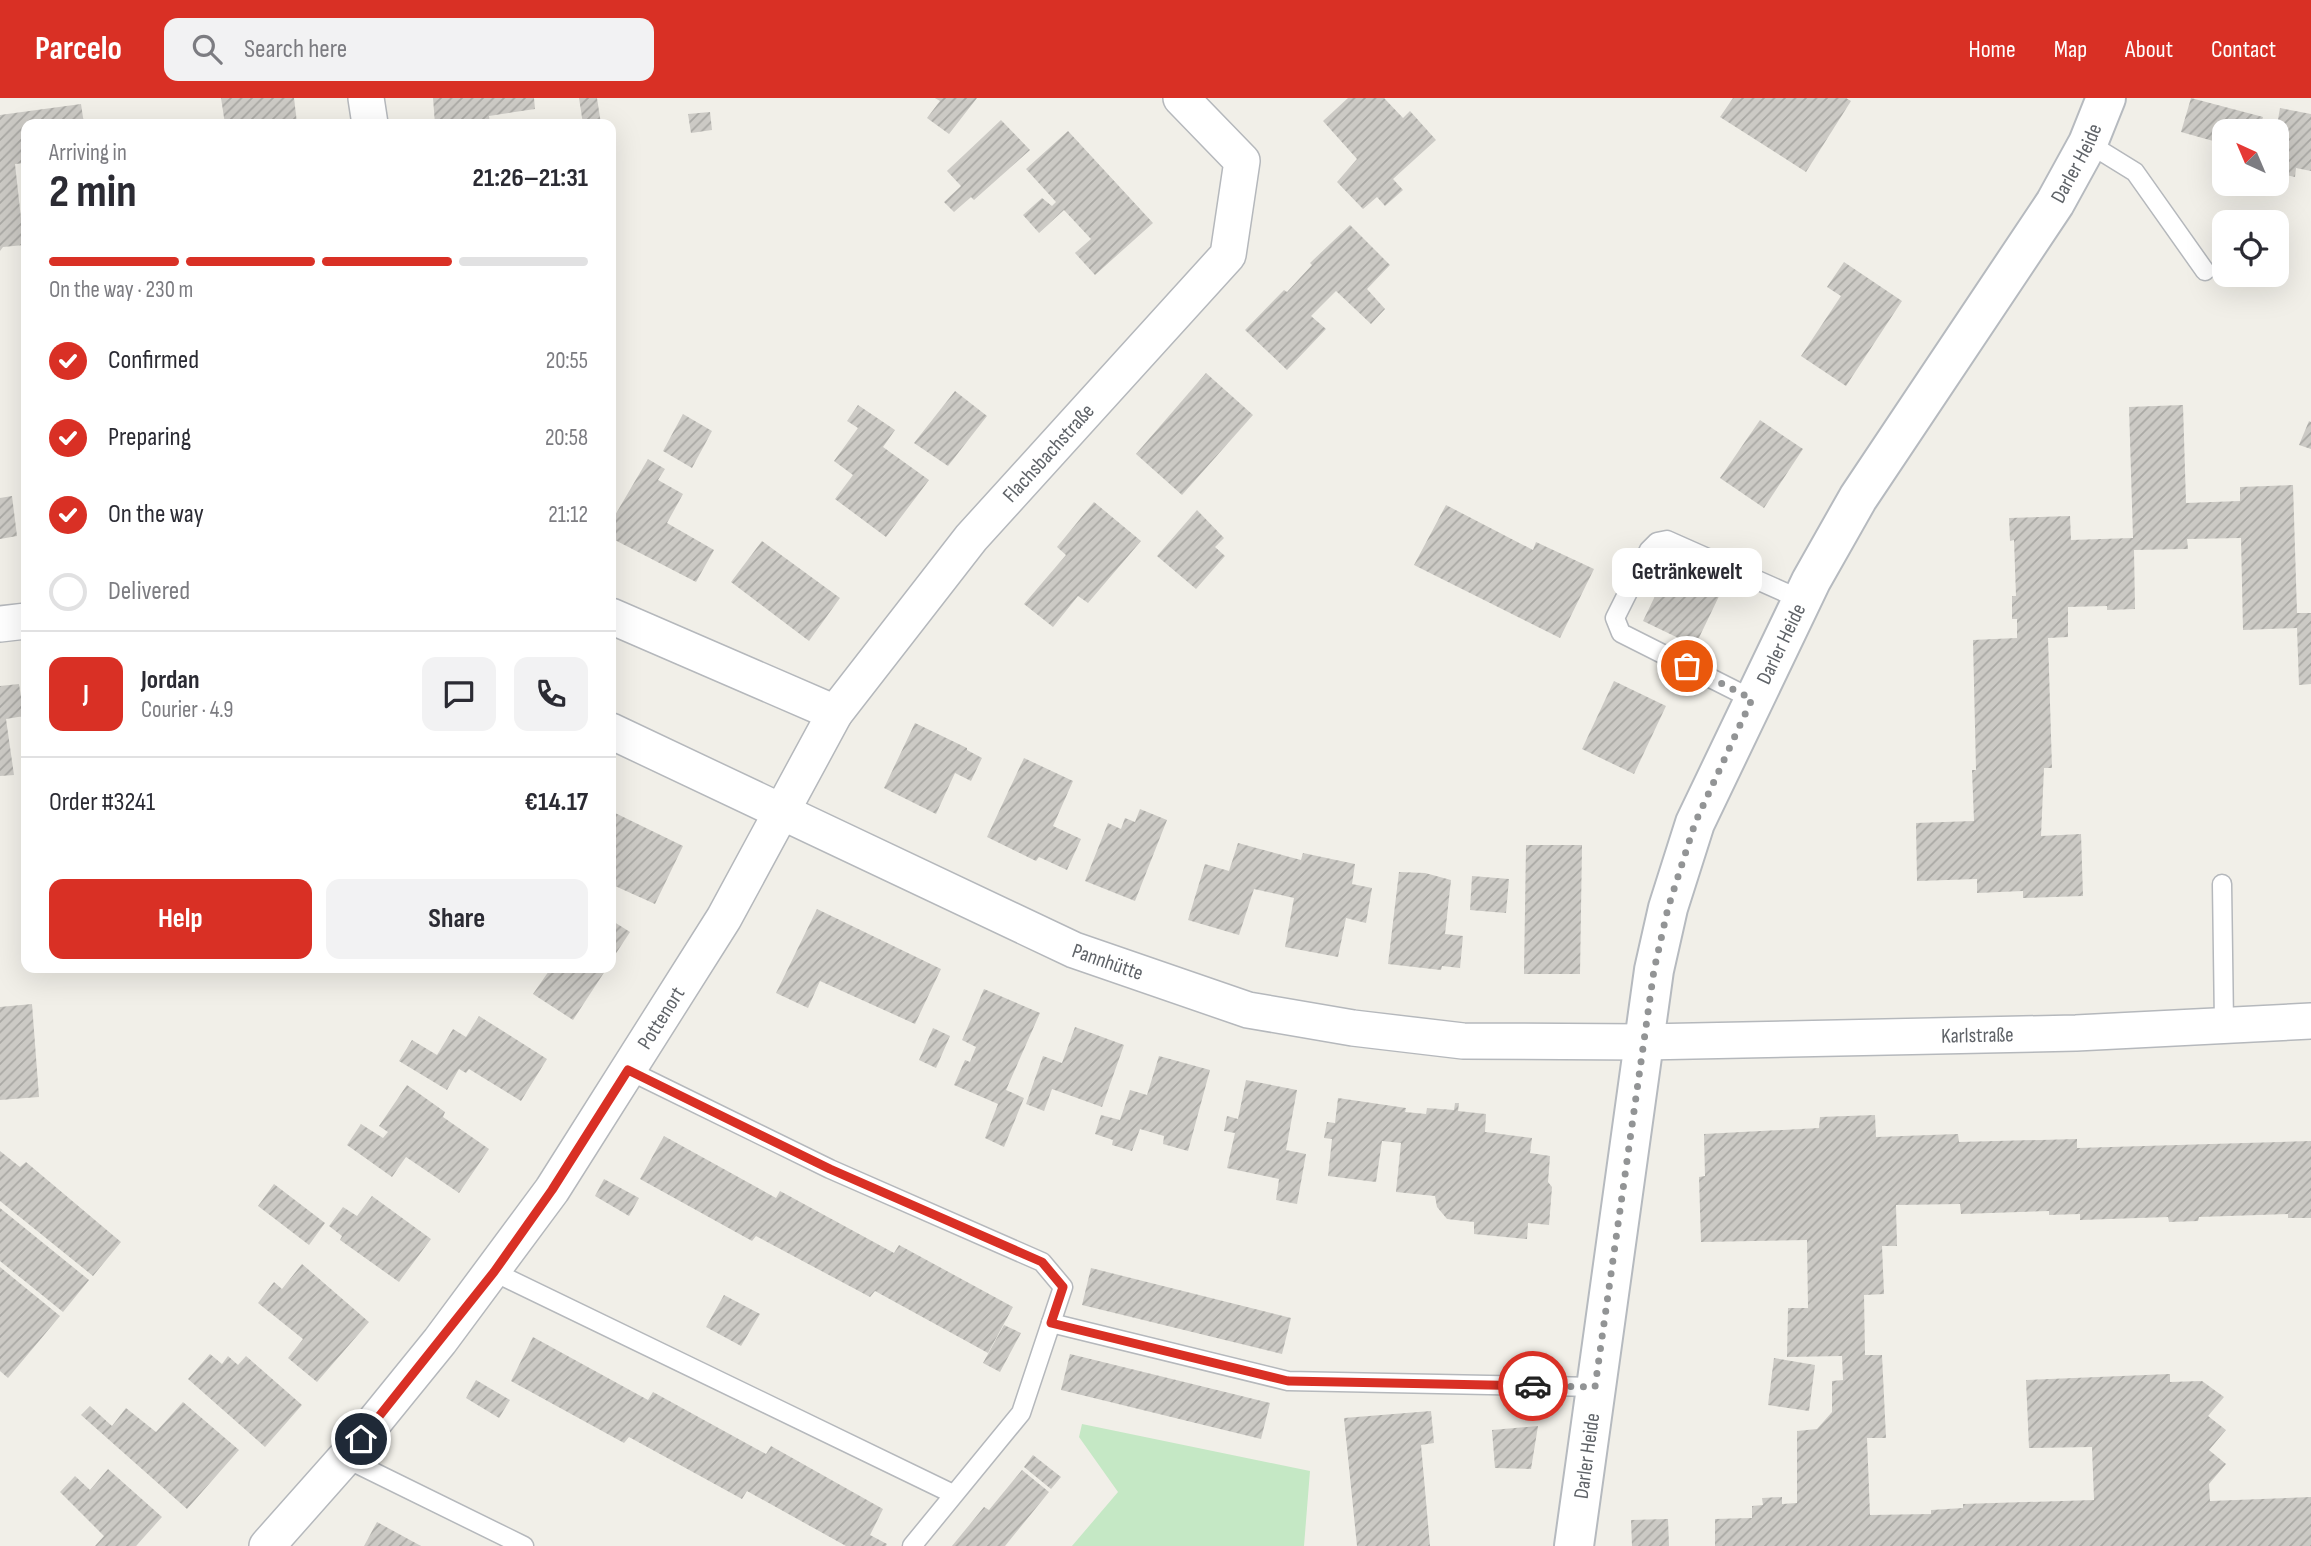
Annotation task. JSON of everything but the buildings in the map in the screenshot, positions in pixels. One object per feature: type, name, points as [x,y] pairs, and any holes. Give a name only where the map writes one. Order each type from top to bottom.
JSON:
[{"type":"street","points":[[366,98],[369,119]]},
{"type":"street","name":"Flachsbachstraße","points":[[782,814],[835,713],[971,538],[1228,255],[1242,161],[1181,98]]},
{"type":"street","name":"Darler Heide","points":[[1574,1546],[1654,970],[1668,908],[1695,823],[1752,699],[1858,498],[2055,203],[2088,143],[2106,98]]},
{"type":"street","points":[[616,618],[835,713]]},
{"type":"street","points":[[0,624],[21,622]]},
{"type":"street","name":"Pannhütte","points":[[616,733],[1074,950],[1248,1010],[1353,1028],[1464,1041],[1644,1042]]},
{"type":"street","name":"Pottenort","points":[[267,1546],[345,1458],[494,1272],[552,1190],[724,918],[782,814]]},
{"type":"street","name":"Karlstraße","points":[[1644,1042],[2076,1033],[2224,1023],[2311,1021]]},
{"type":"lane","points":[[2088,143],[2135,172],[2205,271]]},
{"type":"lane","points":[[1752,699],[1621,633],[1615,618],[1649,550],[1657,542],[1667,540],[1802,600]]},
{"type":"lane","points":[[2222,884],[2224,1023]]},
{"type":"lane","points":[[628,1070],[830,1169],[1042,1262],[1063,1287],[1021,1413],[912,1546]]},
{"type":"lane","points":[[494,1272],[953,1494]]},
{"type":"lane","points":[[1051,1323],[1288,1381],[1595,1387]]},
{"type":"lane","points":[[345,1458],[524,1546]]},
{"type":"green space","points":[[1082,1424],[1310,1471],[1304,1546],[1072,1546],[1118,1492],[1079,1437]]},
{"type":"way so far","points":[[1533,1386],[1595,1387],[1654,970],[1668,908],[1695,823],[1752,699],[1687,666]]},
{"type":"place","name":"Getränkewelt","points":[[1687,666]]},
{"type":"route","points":[[361,1439],[494,1272],[552,1190],[628,1070],[830,1169],[1042,1262],[1063,1287],[1051,1323],[1288,1381],[1533,1386]]}]
